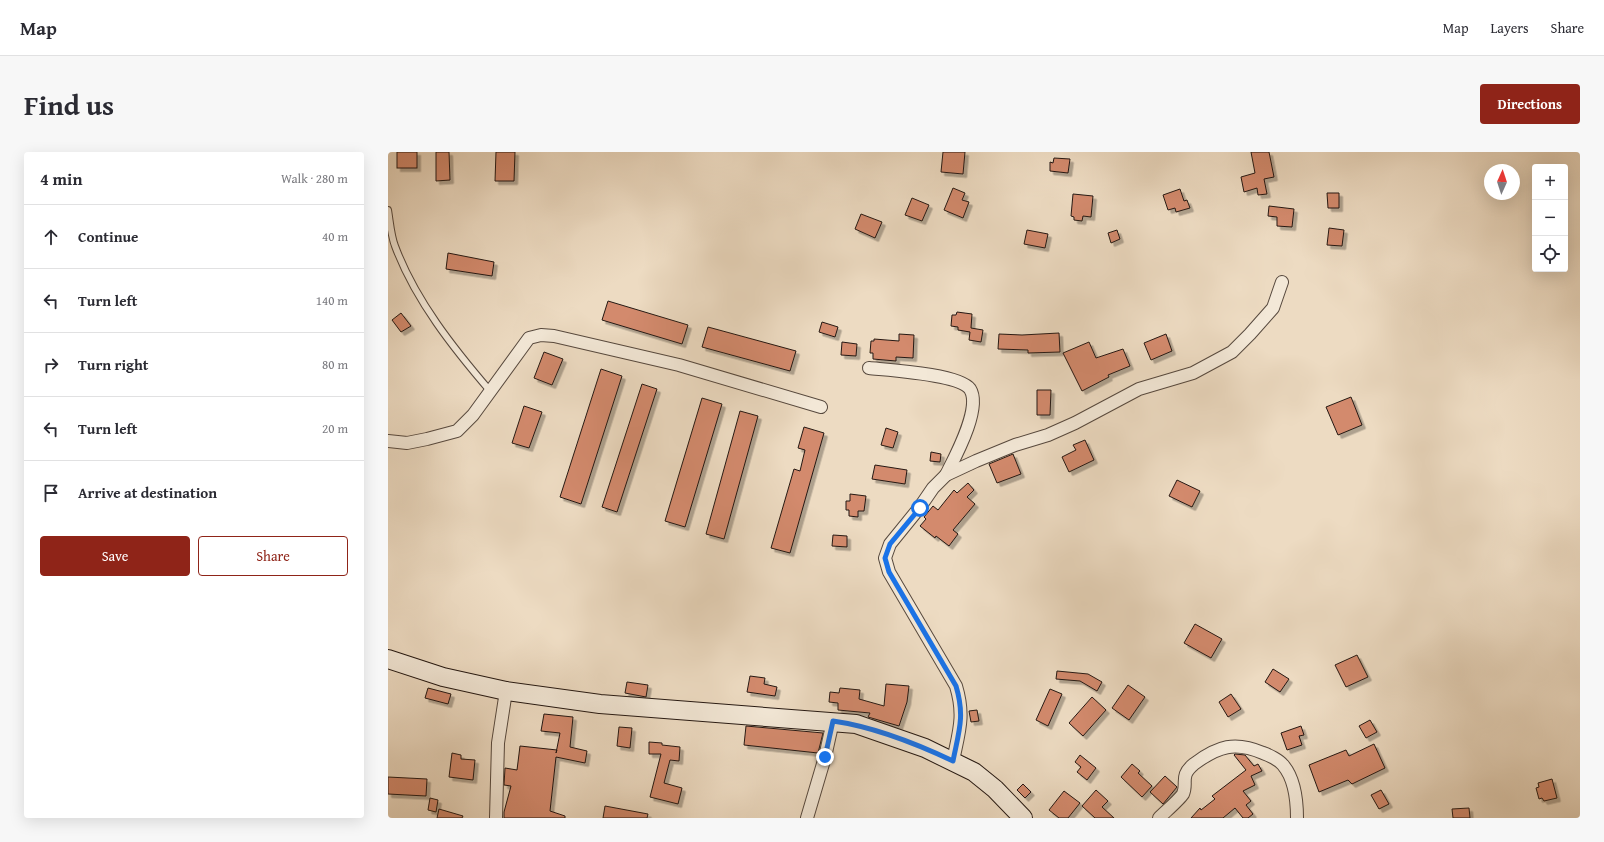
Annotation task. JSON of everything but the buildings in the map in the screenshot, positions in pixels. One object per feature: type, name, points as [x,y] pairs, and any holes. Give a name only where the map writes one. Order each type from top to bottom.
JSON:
[{"type":"street","points":[[953,761],[961,719],[961,703],[956,686],[889,572],[885,558],[890,544],[920,508],[933,488],[946,475],[1015,445],[1048,435],[1075,423],[1139,389],[1193,373],[1232,352],[1273,308],[1282,282]]},
{"type":"street","points":[[388,441],[407,443],[457,431],[473,415],[530,338],[541,335],[554,336],[679,365],[821,407]]},
{"type":"street","points":[[869,368],[941,376],[963,383],[970,389],[972,399],[971,421],[946,475]]},
{"type":"street","points":[[388,659],[444,677],[506,691],[600,704],[856,724],[925,748],[974,772],[995,789],[1023,818]]},
{"type":"street","points":[[496,818],[498,743],[506,691]]},
{"type":"street","points":[[807,818],[825,757],[833,721]]},
{"type":"street","points":[[1159,818],[1183,793],[1184,776],[1193,764],[1228,746],[1240,746],[1269,755],[1283,765],[1296,792],[1297,818]]},
{"type":"lane","points":[[388,210],[394,246],[415,289],[454,348],[490,392]]},
{"type":"route","points":[[825,757],[833,721],[856,724],[880,732],[925,748],[953,761],[961,719],[961,703],[956,686],[889,572],[885,558],[890,544],[920,508]]}]
